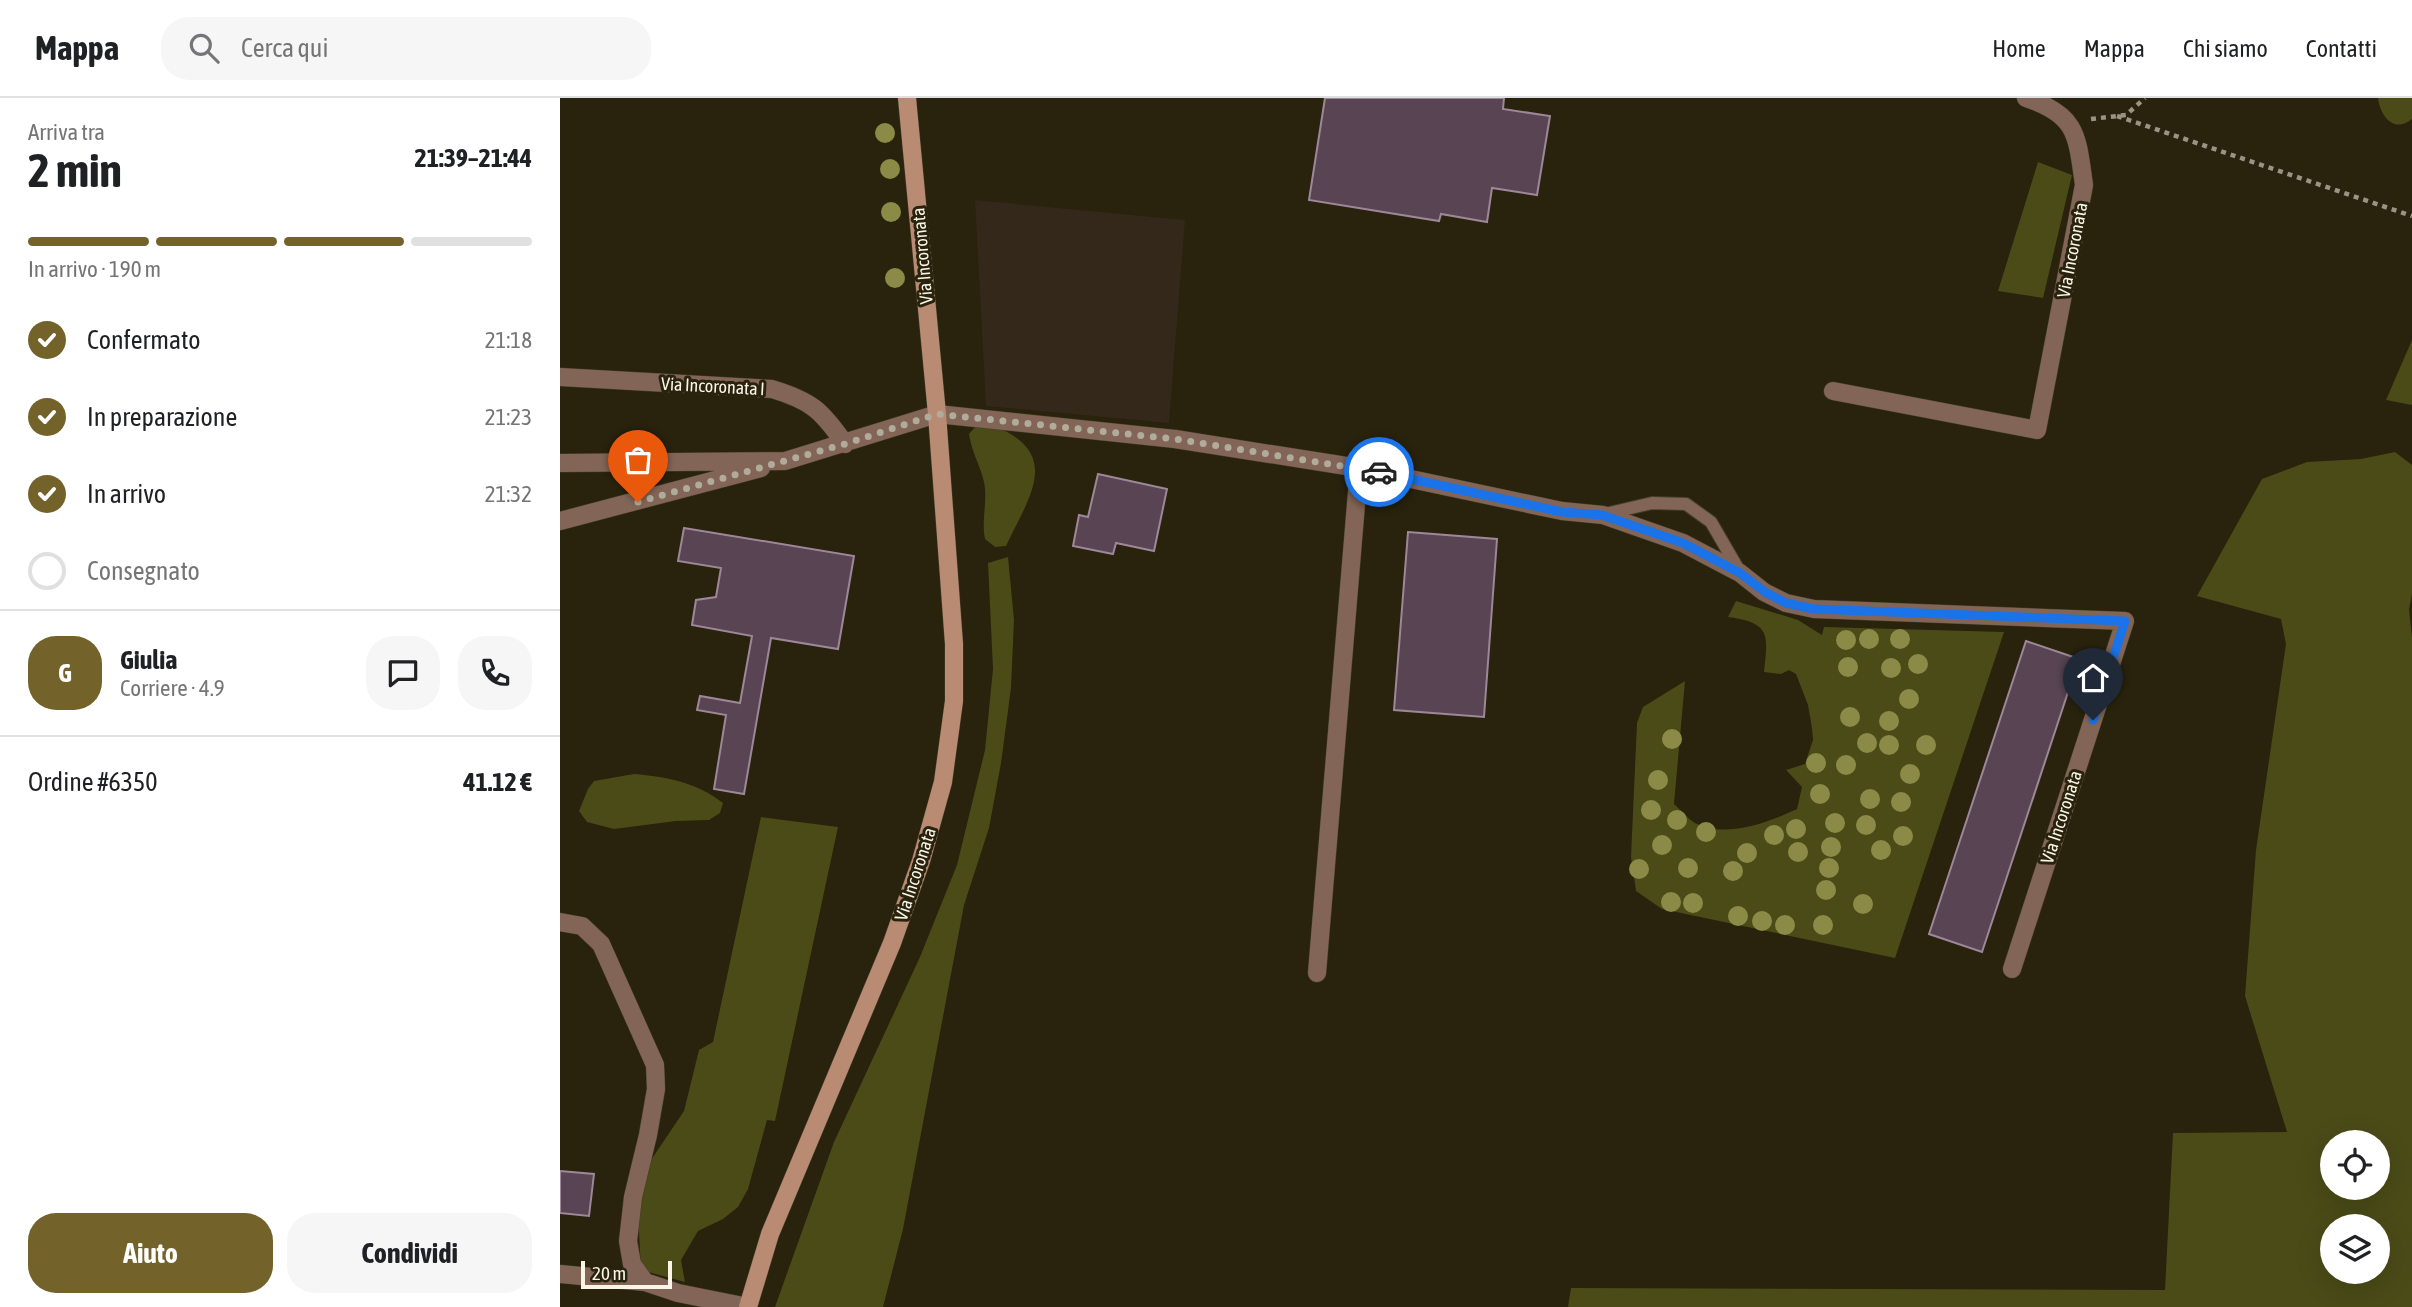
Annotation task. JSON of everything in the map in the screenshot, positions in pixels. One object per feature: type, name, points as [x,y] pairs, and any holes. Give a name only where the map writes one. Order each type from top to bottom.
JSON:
[{"type":"main road","name":"Via Incoronata","points":[[748,1307],[770,1234],[892,943],[921,861],[943,782],[954,702],[954,644],[937,414],[907,98]]},
{"type":"street","points":[[2026,98],[2039,102],[2069,121]]},
{"type":"street","name":"Via Incoronata","points":[[1833,391],[2037,430],[2084,185],[2079,149],[2069,121]]},
{"type":"street","name":"Via Incoronata I","points":[[560,377],[772,389],[801,398],[826,417],[845,444]]},
{"type":"street","points":[[560,521],[845,444],[937,414]]},
{"type":"street","name":"Via Incoronata","points":[[937,414],[1175,439],[1359,468],[1562,512],[1602,515],[1683,543],[1740,573],[1765,592],[1786,603],[1814,609],[2125,621],[2012,969]]},
{"type":"street","points":[[560,463],[785,461]]},
{"type":"street","points":[[1317,973],[1359,468]]},
{"type":"street","points":[[560,922],[582,926],[601,944],[655,1065],[656,1089],[633,1197],[628,1241],[632,1264],[645,1282]]},
{"type":"street","points":[[560,1274],[645,1282],[678,1293],[748,1307]]},
{"type":"lane","points":[[1602,515],[1652,503],[1686,505],[1711,522],[1740,573]]},
{"type":"path","points":[[2069,121],[2126,115],[2145,98]]},
{"type":"path","points":[[2117,116],[2412,216]]},
{"type":"shaded area","points":[[2378,98],[2412,98],[2412,119],[2399,125],[2389,121],[2379,105]]},
{"type":"shaded area","points":[[2038,162],[2072,175],[2043,298],[1998,291]]},
{"type":"shaded area","points":[[975,200],[1185,220],[1169,423],[986,406]]},
{"type":"shaded area","points":[[2412,340],[2412,405],[2386,400]]},
{"type":"shaded area","points":[[992,425],[1014,436],[1028,449],[1034,463],[1035,478],[1031,494],[1006,546],[995,547],[985,539],[984,482],[969,434],[975,427]]},
{"type":"shaded area","points":[[2395,452],[2412,465],[2412,594],[2409,609],[2412,638],[2412,1307],[1568,1307],[1571,1288],[2165,1290],[2173,1133],[2287,1132],[2245,996],[2256,850],[2286,644],[2281,619],[2197,596],[2262,479],[2307,462],[2361,459]]},
{"type":"shaded area","points":[[1008,557],[1014,620],[1011,688],[1001,763],[989,828],[964,905],[903,1229],[883,1307],[775,1307],[834,1142],[920,957],[957,865],[985,750],[993,669],[988,563]]},
{"type":"shaded area","points":[[1736,601],[1798,620],[1822,635],[1824,627],[2004,632],[1895,958],[1662,909],[1636,891],[1631,857],[1637,723],[1643,707],[1685,681],[1674,804],[1695,823],[1720,829],[1747,827],[1797,809],[1802,787],[1786,770],[1805,764],[1813,740],[1808,705],[1796,674],[1789,670],[1781,674],[1764,672],[1764,632],[1752,623],[1728,617]]},
{"type":"shaded area","points":[[634,774],[692,785],[723,803],[720,813],[709,820],[676,821],[614,829],[587,822],[579,811],[594,781]]},
{"type":"shaded area","points":[[761,817],[838,827],[775,1121],[767,1120],[748,1189],[738,1207],[723,1219],[698,1231],[681,1260],[685,1282],[641,1270],[638,1212],[649,1163],[684,1111],[699,1050],[713,1042]]},
{"type":"building","points":[[1325,98],[1504,98],[1503,109],[1550,116],[1537,195],[1492,188],[1487,222],[1441,214],[1439,221],[1309,200]]},
{"type":"building","points":[[1098,474],[1167,489],[1154,551],[1116,543],[1113,554],[1073,546],[1079,515],[1088,517]]},
{"type":"building","points":[[684,528],[854,556],[838,649],[771,638],[744,794],[714,789],[726,715],[697,710],[700,696],[740,703],[752,636],[692,625],[696,600],[716,597],[721,568],[678,561]]},
{"type":"building","points":[[1408,532],[1497,539],[1484,717],[1394,710]]},
{"type":"building","points":[[2026,641],[2079,659],[1982,952],[1929,934]]},
{"type":"building","points":[[560,1171],[594,1174],[589,1216],[560,1213]]},
{"type":"way so far","points":[[638,502],[845,444],[937,414],[1175,439],[1379,472]]},
{"type":"route","points":[[1379,472],[1562,512],[1602,515],[1683,543],[1740,573],[1765,592],[1786,603],[1814,609],[2125,621],[2093,720]]}]
